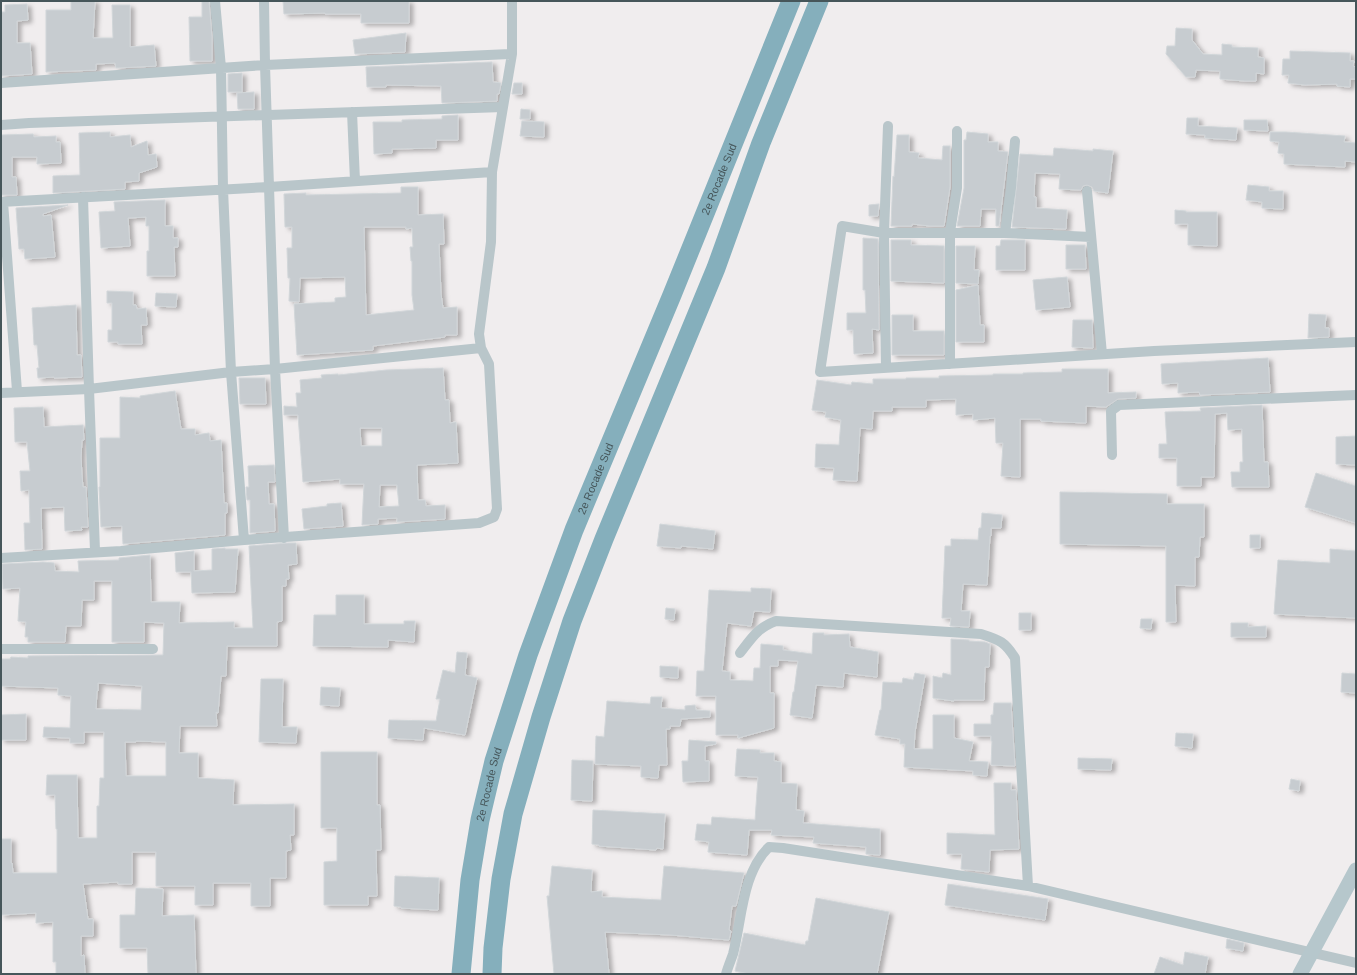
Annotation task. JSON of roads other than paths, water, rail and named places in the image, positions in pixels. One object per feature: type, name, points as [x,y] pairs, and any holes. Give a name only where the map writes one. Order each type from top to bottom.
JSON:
[{"type":"highway","points":[[738,131],[779,1]]},
{"type":"highway","name":"2e Rocade Sud","points":[[461,974],[470,880],[480,820],[494,760],[528,655],[577,524],[672,295],[791,1]]},
{"type":"highway","points":[[492,974],[493,948],[501,879],[513,814],[541,717],[572,621],[604,539],[716,268],[761,143],[819,1]]},
{"type":"main road","points":[[1300,974],[1356,870]]},
{"type":"street","points":[[214,1],[221,68],[223,189],[231,372],[244,540]]},
{"type":"street","points":[[264,1],[275,370],[284,538]]},
{"type":"street","points":[[1,558],[479,523],[494,517],[497,509],[488,364],[481,348],[479,334],[491,242],[492,172],[512,54],[512,1]]},
{"type":"street","points":[[1,83],[265,65],[512,54]]},
{"type":"street","points":[[1,125],[28,122],[503,107]]},
{"type":"street","points":[[352,112],[356,181]]},
{"type":"street","points":[[886,368],[884,233],[888,126]]},
{"type":"street","points":[[950,364],[950,232],[957,188],[957,131]]},
{"type":"street","points":[[1005,233],[1015,141]]},
{"type":"street","points":[[17,391],[2,202],[269,187],[492,172]]},
{"type":"street","points":[[1087,191],[1102,354]]},
{"type":"street","points":[[83,197],[95,551]]},
{"type":"street","points":[[1091,237],[1005,233],[884,233],[842,226],[820,372],[1102,354],[1356,342]]},
{"type":"street","points":[[1,393],[17,391],[89,389],[231,372],[275,370],[481,348]]},
{"type":"street","points":[[1112,455],[1111,411],[1119,405],[1356,394]]},
{"type":"street","points":[[740,653],[753,635],[764,625],[776,621],[981,634],[996,639],[1007,646],[1015,658],[1028,886]]},
{"type":"street","points":[[1,649],[153,649]]},
{"type":"street","points":[[726,974],[733,954],[745,891],[760,856],[769,847],[1028,886],[1356,963]]}]
